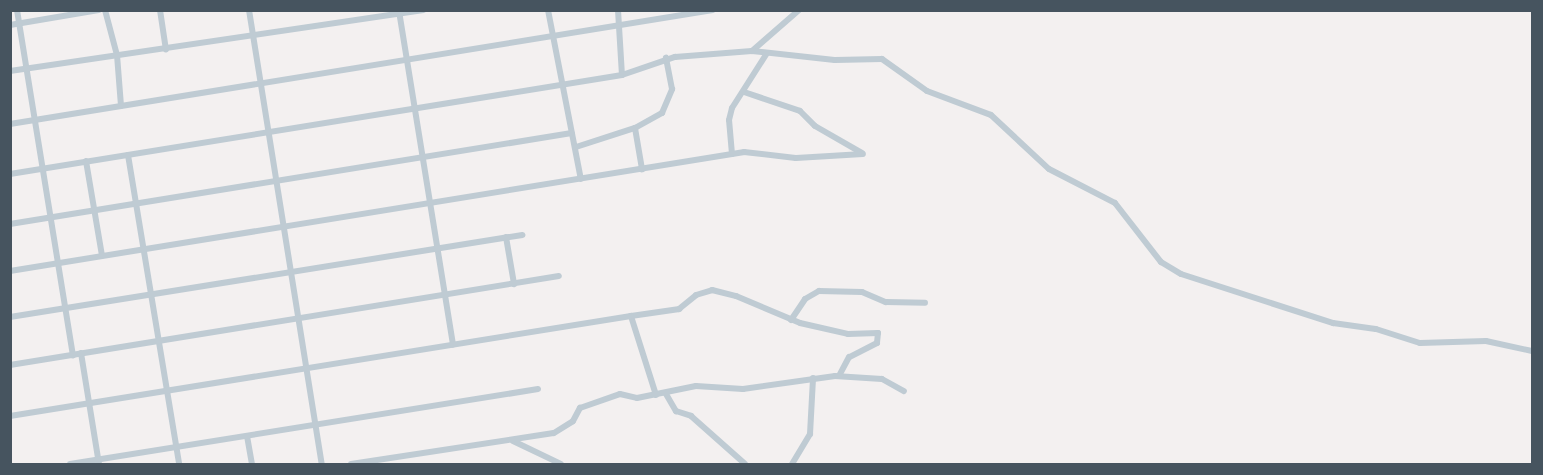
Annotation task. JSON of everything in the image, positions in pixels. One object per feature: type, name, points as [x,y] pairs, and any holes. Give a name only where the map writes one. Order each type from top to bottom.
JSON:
[{"type":"street","points":[[17,10],[73,355]]},
{"type":"street","points":[[10,25],[99,10]]},
{"type":"street","points":[[105,10],[117,55],[121,106]]},
{"type":"street","points":[[160,10],[166,50]]},
{"type":"street","points":[[249,10],[322,465]]},
{"type":"street","points":[[10,71],[166,50],[253,33],[424,10]]},
{"type":"street","points":[[548,10],[581,179]]},
{"type":"street","points":[[618,10],[616,26],[622,75]]},
{"type":"street","points":[[10,124],[713,10]]},
{"type":"street","points":[[752,51],[799,10]]},
{"type":"street","points":[[399,12],[453,345]]},
{"type":"street","points":[[10,174],[622,75],[666,58],[752,51],[891,62],[927,91],[991,115],[1049,169],[1114,203],[1161,262],[1191,278],[1333,323],[1376,329],[1420,343],[1486,341],[1533,351]]},
{"type":"street","points":[[732,154],[729,120],[767,52]]},
{"type":"street","points":[[576,147],[635,128],[667,107],[672,89],[666,58]]},
{"type":"street","points":[[10,271],[732,154],[796,158],[862,154],[815,126],[800,111],[744,92]]},
{"type":"street","points":[[635,128],[642,169]]},
{"type":"street","points":[[10,224],[573,133]]},
{"type":"street","points":[[128,155],[179,465]]},
{"type":"street","points":[[86,161],[102,256]]},
{"type":"street","points":[[10,317],[522,235]]},
{"type":"street","points":[[506,237],[513,284]]},
{"type":"street","points":[[10,365],[559,276]]},
{"type":"street","points":[[10,416],[678,309],[696,295],[712,290],[751,301],[791,320],[848,334],[878,333],[877,343],[849,357],[839,376]]},
{"type":"street","points":[[791,320],[805,299],[819,291],[862,292],[886,302],[925,303]]},
{"type":"street","points":[[631,316],[656,395]]},
{"type":"street","points":[[81,353],[99,462]]},
{"type":"street","points":[[351,465],[554,433],[573,421],[580,408],[609,397],[666,394],[696,386],[743,389],[839,376],[882,379],[904,391]]},
{"type":"street","points":[[792,465],[810,434],[813,378]]},
{"type":"street","points":[[70,465],[538,389]]},
{"type":"street","points":[[666,394],[676,411],[691,416],[745,465]]},
{"type":"street","points":[[247,436],[252,465]]},
{"type":"street","points":[[512,440],[561,465]]}]
